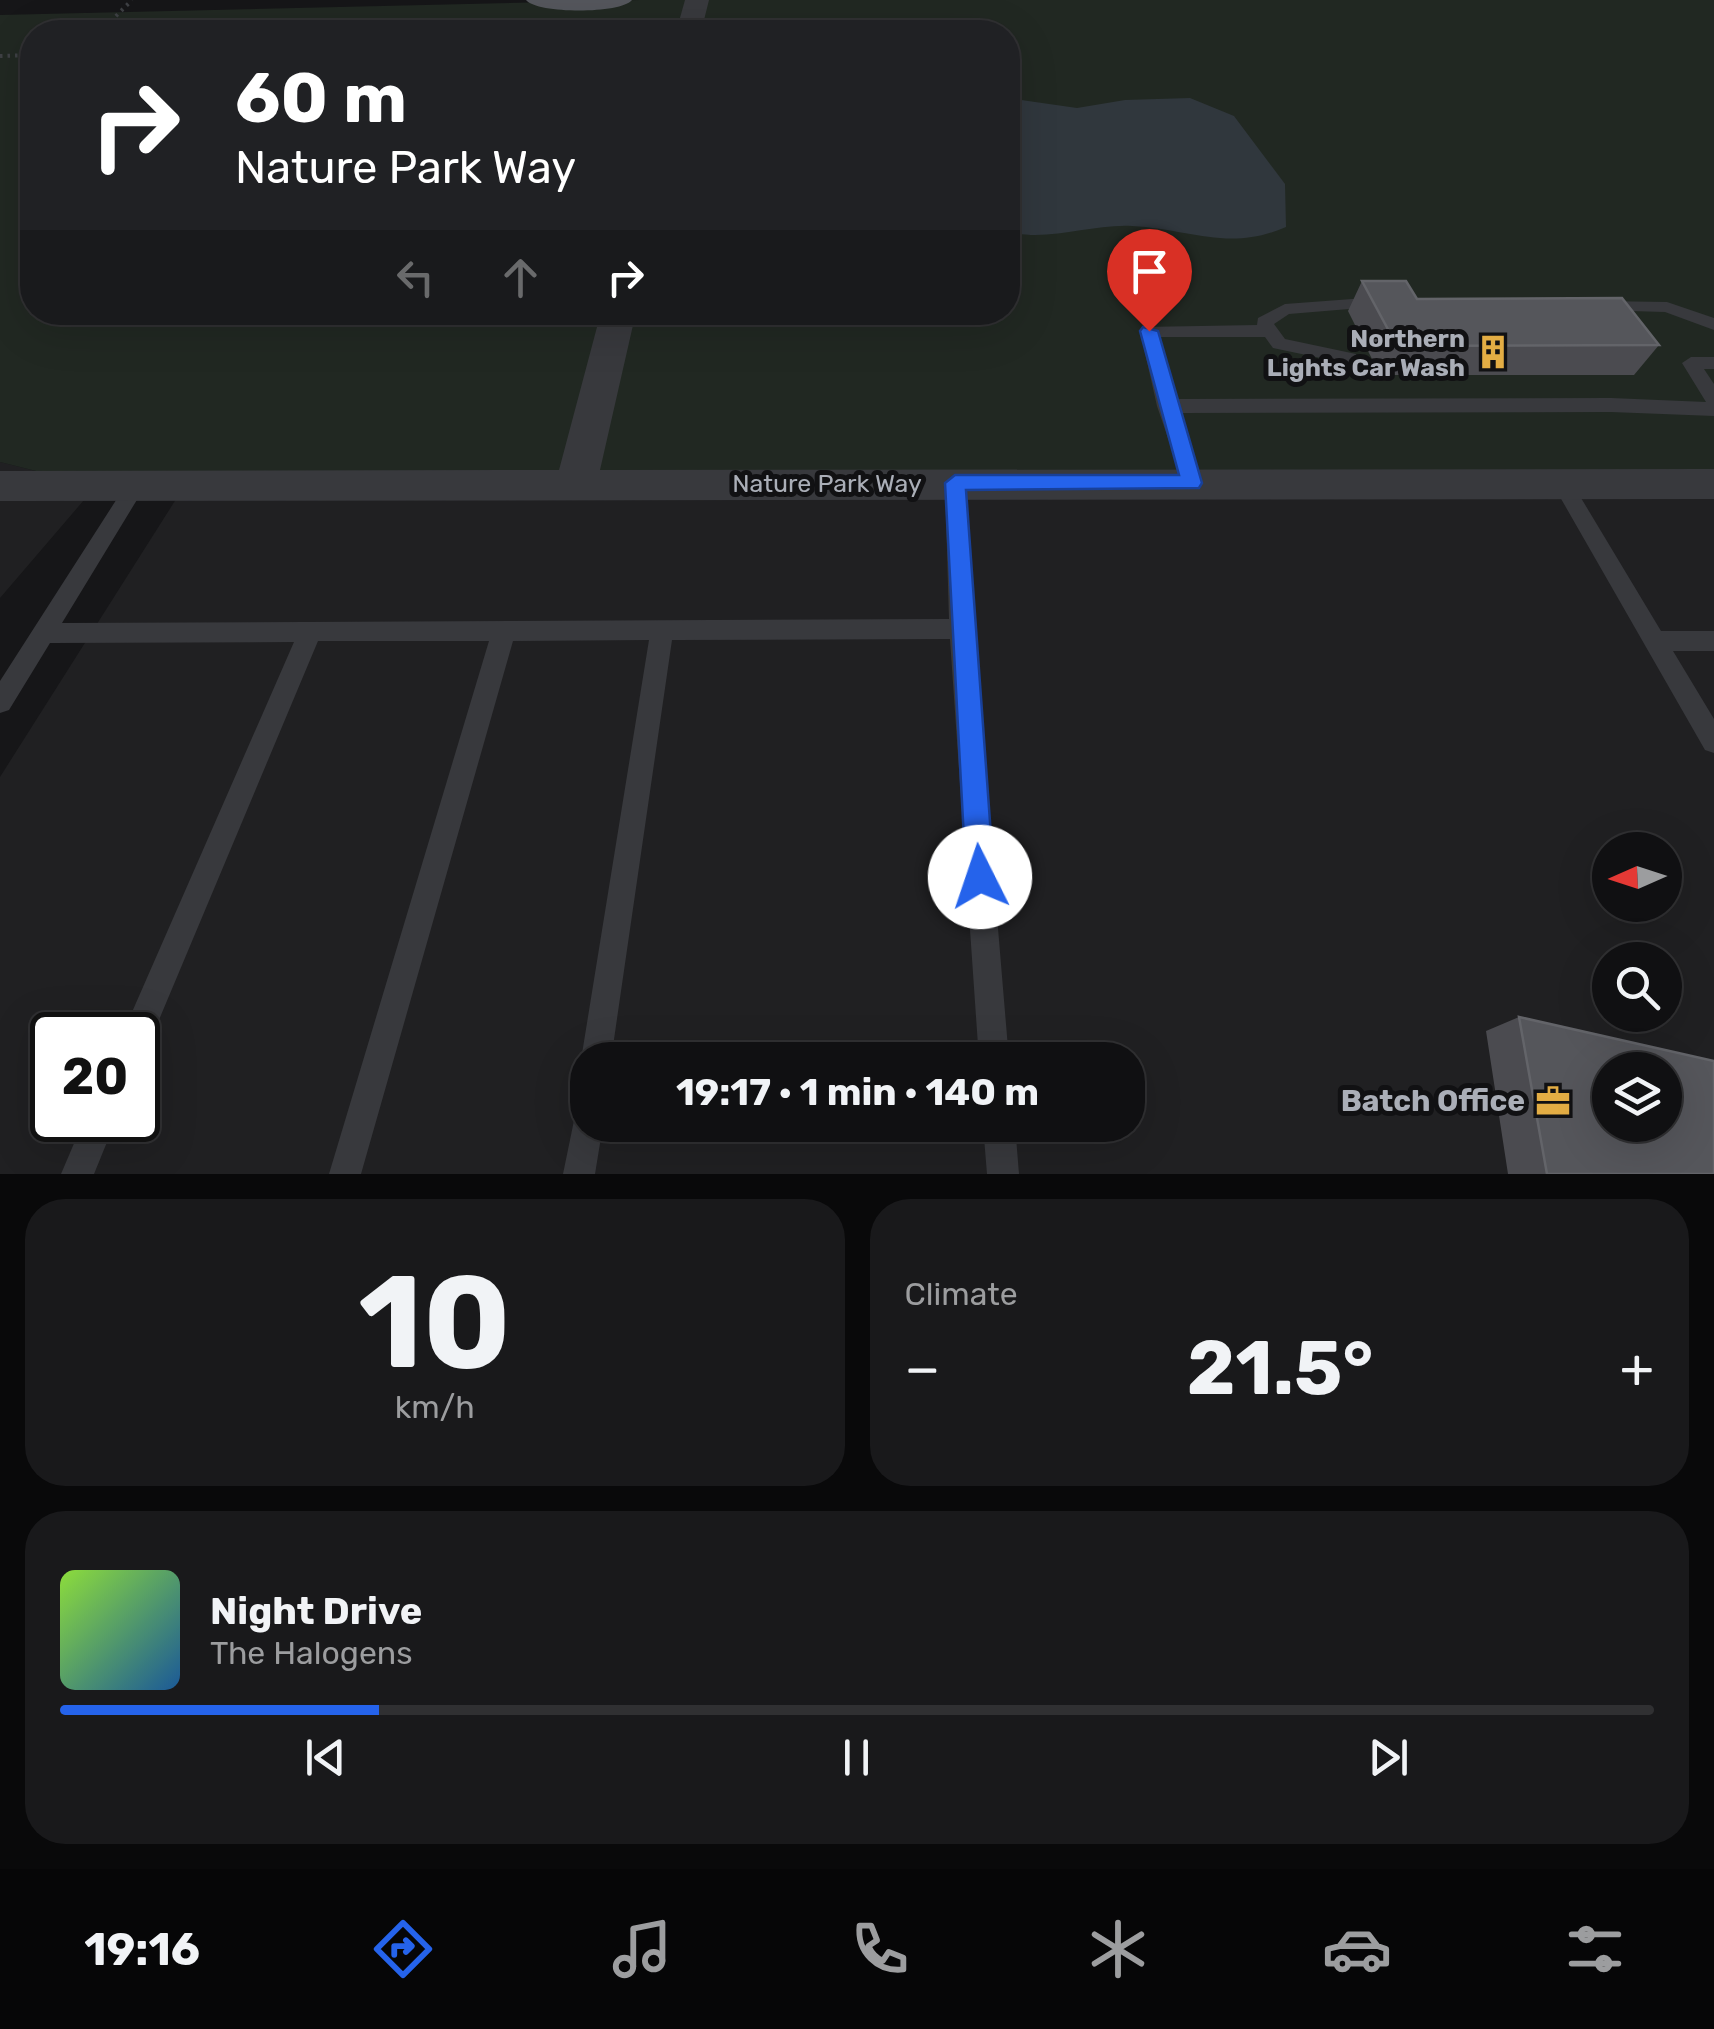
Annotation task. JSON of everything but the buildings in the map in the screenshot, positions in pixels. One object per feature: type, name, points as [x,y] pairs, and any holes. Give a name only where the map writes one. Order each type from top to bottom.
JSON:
[{"type":"main road","points":[[541,0],[617,0]]},
{"type":"street","points":[[576,483],[616,325]]},
{"type":"street","name":"Nature Park Way","points":[[0,486],[1714,484]]},
{"type":"lane","points":[[1349,358],[1279,344],[1264,322],[1285,309],[1394,302]]},
{"type":"lane","points":[[1589,306],[1667,307],[1714,324]]},
{"type":"lane","points":[[1192,483],[1149,331],[1271,331]]},
{"type":"lane","points":[[1714,363],[1692,363],[1714,400]]},
{"type":"lane","points":[[1168,406],[1611,404],[1714,409]]},
{"type":"lane","points":[[955,483],[961,629],[993,1042]]},
{"type":"lane","points":[[1562,483],[1714,742]]},
{"type":"lane","points":[[0,702],[136,485]]},
{"type":"lane","points":[[44,633],[961,629]]},
{"type":"lane","points":[[599,1042],[662,630]]},
{"type":"lane","points":[[345,1174],[504,631]]},
{"type":"lane","points":[[146,1012],[310,632]]},
{"type":"lane","points":[[1654,640],[1714,641]]},
{"type":"lane","points":[[77,1174],[91,1142]]},
{"type":"lane","points":[[579,1174],[584,1142]]},
{"type":"lane","points":[[1000,1142],[1003,1174]]},
{"type":"path","points":[[112,20],[132,0]]},
{"type":"shaded area","points":[[639,0],[1714,0],[1714,484],[96,486],[0,462],[0,15]]},
{"type":"shaded area","points":[[1190,98],[1234,116],[1285,184],[1286,227],[1246,238],[1132,226],[1020,234],[1020,100],[1077,108],[1125,100]]},
{"type":"shaded area","points":[[0,462],[96,486],[0,598]]},
{"type":"shaded area","points":[[1714,484],[1714,1174],[0,1174],[0,777],[185,485]]},
{"type":"place","name":"Northern Lights Car Wash","points":[[1493,352]]},
{"type":"place","name":"Batch Office","points":[[1553,1101]]},
{"type":"route","points":[[980,877],[961,629],[955,483],[1192,483],[1149,331]]}]
